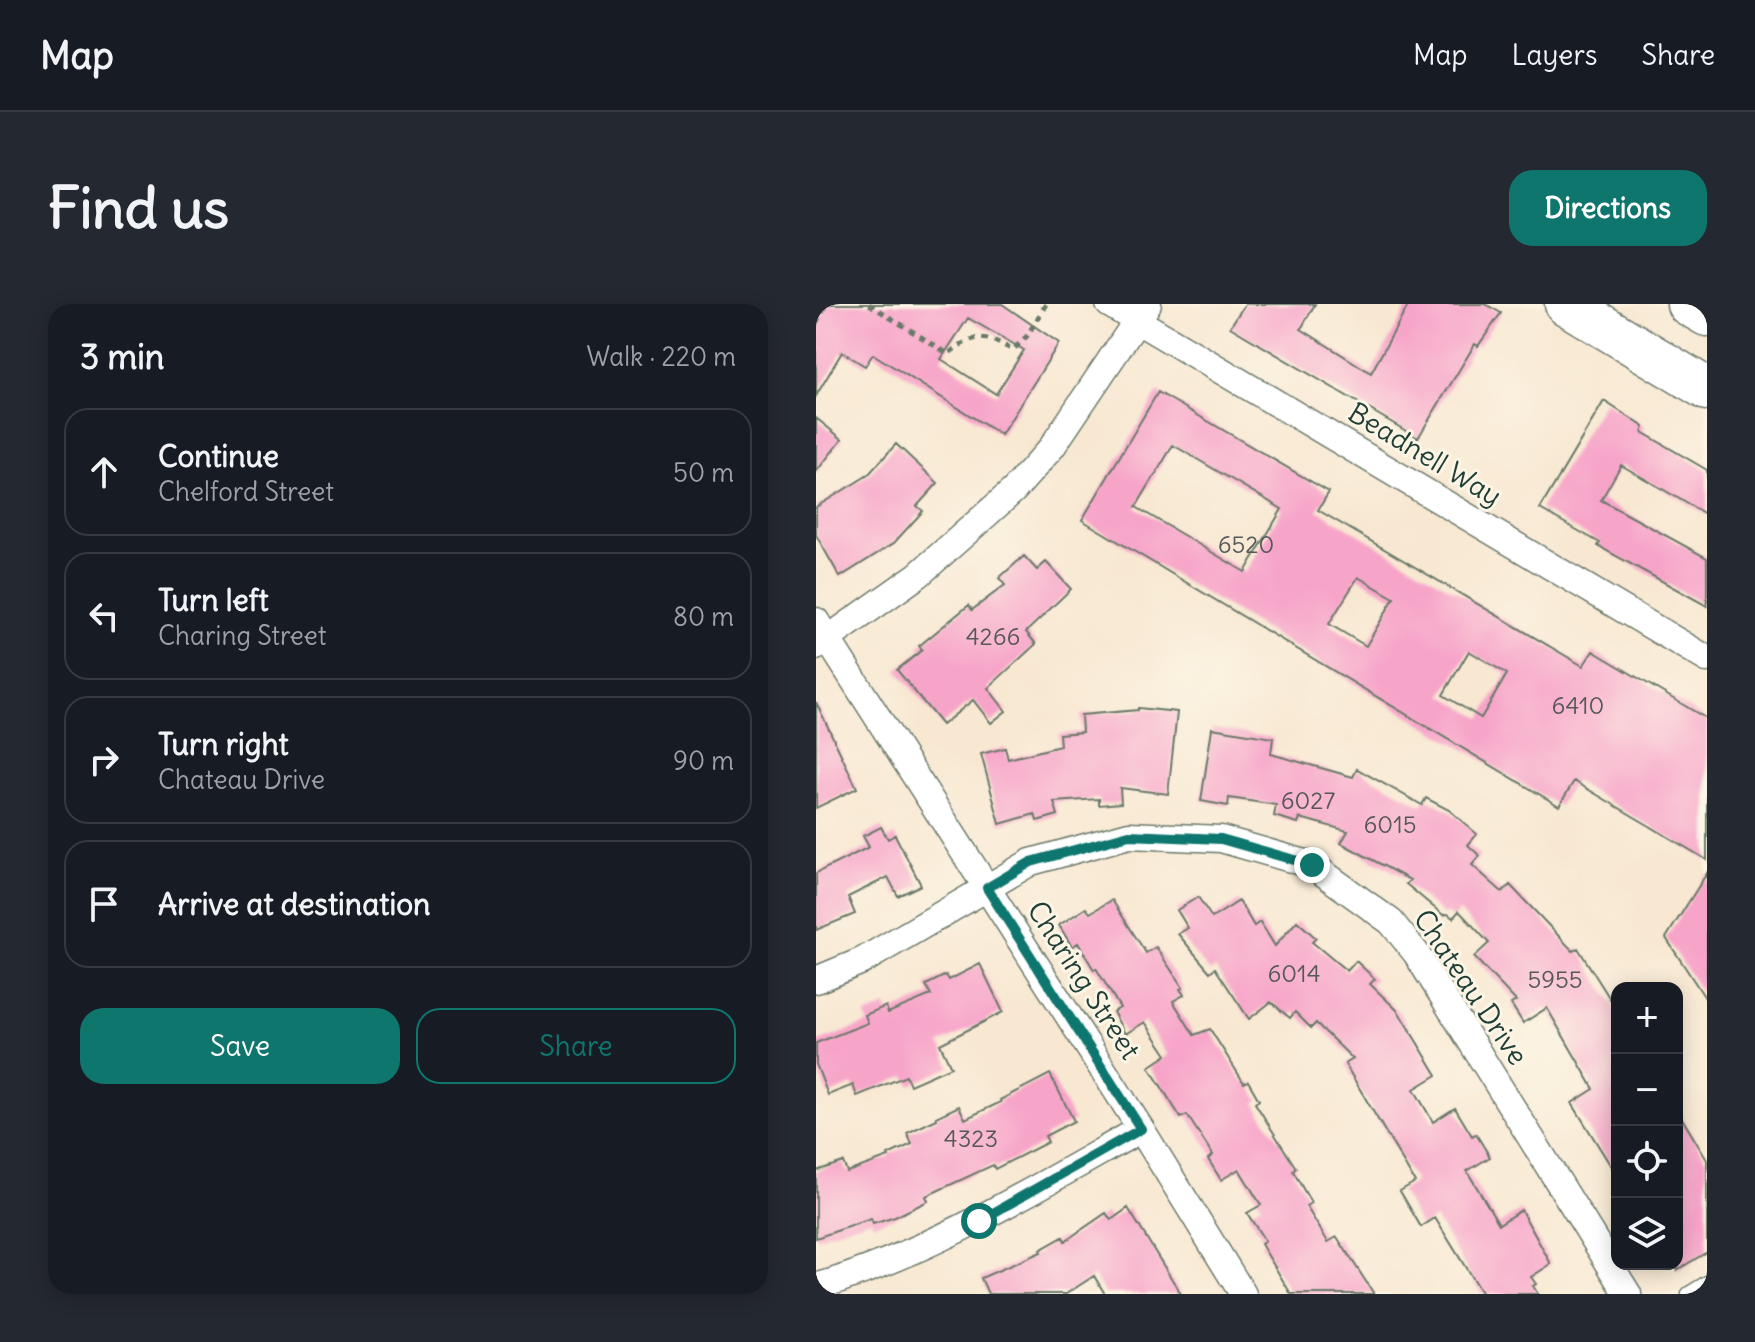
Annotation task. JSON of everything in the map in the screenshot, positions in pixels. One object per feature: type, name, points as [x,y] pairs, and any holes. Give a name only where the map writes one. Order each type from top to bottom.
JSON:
[{"type":"main road","points":[[1566,304],[1707,389]]},
{"type":"main road","points":[[1688,304],[1707,315]]},
{"type":"street","name":"Beadnell Way","points":[[1109,304],[1142,313],[1707,659]]},
{"type":"street","points":[[820,636],[918,575],[1014,490],[1052,447],[1142,313]]},
{"type":"street","name":"Charing Street","points":[[820,636],[987,888],[1243,1294]]},
{"type":"street","name":"Chateau Drive","points":[[816,980],[862,961],[1031,862],[1129,835],[1221,839],[1312,865],[1391,922],[1416,953],[1628,1294]]},
{"type":"street","points":[[816,1287],[843,1279],[979,1221],[1141,1129]]},
{"type":"lane","points":[[1689,1294],[1707,1283]]},
{"type":"path","points":[[816,323],[827,304]]},
{"type":"path","points":[[869,304],[948,354],[967,339],[989,337],[1013,350],[1027,336],[1046,304]]},
{"type":"building","points":[[816,304],[1002,304],[1059,343],[1001,435],[873,354],[865,366],[842,352],[816,396]],"holes":[[[968,318],[1024,350],[996,394],[941,359]]]},
{"type":"building","points":[[1245,304],[1315,304],[1301,329],[1371,373],[1409,304],[1485,304],[1501,313],[1478,346],[1475,344],[1418,438],[1230,327]]},
{"type":"building","points":[[1158,392],[1329,492],[1318,510],[1583,666],[1593,651],[1707,719],[1707,860],[1574,781],[1559,806],[1082,520]],"holes":[[[1173,445],[1282,509],[1245,572],[1136,507]],[[1358,577],[1394,598],[1366,646],[1329,624]],[[1469,651],[1507,674],[1481,718],[1443,695]]]},
{"type":"building","points":[[1604,401],[1644,427],[1642,432],[1707,470],[1707,515],[1621,465],[1601,500],[1707,558],[1707,606],[1598,546],[1600,543],[1540,509]]},
{"type":"building","points":[[816,418],[842,439],[816,472]]},
{"type":"building","points":[[896,444],[938,483],[917,506],[923,511],[894,543],[840,577],[816,535],[816,507],[868,475]]},
{"type":"building","points":[[1024,556],[1037,570],[1046,562],[1071,589],[1026,632],[1036,644],[988,688],[1006,711],[991,723],[973,700],[942,725],[897,670],[922,650],[919,646],[969,605],[972,610],[1005,585],[999,578]]},
{"type":"building","points":[[816,702],[857,788],[816,808]]},
{"type":"building","points":[[1138,708],[1177,712],[1168,794],[1120,788],[1121,803],[1099,805],[1099,799],[1054,802],[1058,815],[1037,821],[1035,814],[1000,824],[981,754],[1005,748],[1008,759],[1060,746],[1059,734],[1082,732],[1081,715]]},
{"type":"building","points":[[1212,728],[1273,738],[1271,754],[1353,777],[1357,769],[1422,805],[1426,798],[1449,810],[1477,834],[1468,845],[1480,856],[1472,865],[1502,892],[1510,885],[1573,951],[1578,948],[1611,1000],[1611,1166],[1572,1103],[1594,1089],[1547,1008],[1523,1023],[1511,1004],[1516,1001],[1474,957],[1489,943],[1459,911],[1453,918],[1443,915],[1406,884],[1410,880],[1341,843],[1348,831],[1300,818],[1298,823],[1274,816],[1276,805],[1229,798],[1228,806],[1201,801]]},
{"type":"building","points":[[881,827],[888,839],[895,835],[921,885],[898,896],[888,877],[848,897],[855,914],[816,930],[816,873],[869,847],[863,836]]},
{"type":"building","points":[[1707,873],[1707,1001],[1666,938]]},
{"type":"building","points":[[1198,897],[1212,918],[1239,901],[1254,926],[1260,922],[1275,946],[1297,921],[1316,938],[1312,942],[1347,971],[1356,961],[1375,979],[1370,984],[1398,1011],[1437,1075],[1414,1089],[1433,1122],[1455,1108],[1472,1136],[1476,1134],[1490,1157],[1467,1171],[1499,1224],[1521,1210],[1551,1264],[1531,1277],[1538,1294],[1482,1294],[1435,1218],[1421,1227],[1400,1191],[1415,1182],[1345,1064],[1353,1059],[1316,1023],[1311,1028],[1295,1012],[1290,1018],[1271,1002],[1249,1019],[1215,968],[1210,972],[1178,934],[1188,928],[1177,910]]},
{"type":"building","points":[[1112,900],[1146,953],[1156,947],[1183,988],[1180,989],[1184,995],[1173,1001],[1194,1035],[1210,1029],[1244,1083],[1248,1081],[1259,1100],[1255,1103],[1296,1168],[1293,1171],[1311,1203],[1306,1206],[1328,1242],[1337,1237],[1374,1294],[1291,1294],[1261,1244],[1265,1241],[1247,1213],[1261,1205],[1239,1169],[1221,1180],[1208,1159],[1213,1155],[1187,1115],[1181,1118],[1149,1067],[1167,1055],[1145,1022],[1125,1034],[1113,1012],[1120,1008],[1096,968],[1094,970],[1078,943],[1072,947],[1059,925],[1086,908],[1090,913]]},
{"type":"building","points":[[980,964],[1003,1012],[940,1044],[951,1067],[910,1085],[906,1076],[857,1096],[853,1085],[828,1095],[816,1064],[816,1043],[868,1023],[865,1015],[886,1006],[888,1013],[931,995],[926,985],[946,975],[949,980]]},
{"type":"building","points":[[1050,1074],[1074,1121],[1045,1136],[1048,1142],[995,1169],[993,1165],[926,1196],[928,1201],[895,1217],[873,1224],[871,1219],[816,1238],[816,1171],[843,1162],[847,1172],[889,1157],[912,1144],[907,1133],[936,1117],[959,1106],[965,1119]]},
{"type":"building","points":[[1683,1120],[1707,1160],[1707,1252],[1683,1266]]},
{"type":"building","points":[[1128,1208],[1181,1294],[1105,1294],[1094,1276],[1066,1294],[988,1294],[981,1278],[1041,1252],[1063,1237],[1065,1241],[1106,1213],[1111,1220]]},
{"type":"route","points":[[979,1221],[1141,1129],[987,888],[1031,862],[1129,835],[1221,839],[1312,865]]}]
